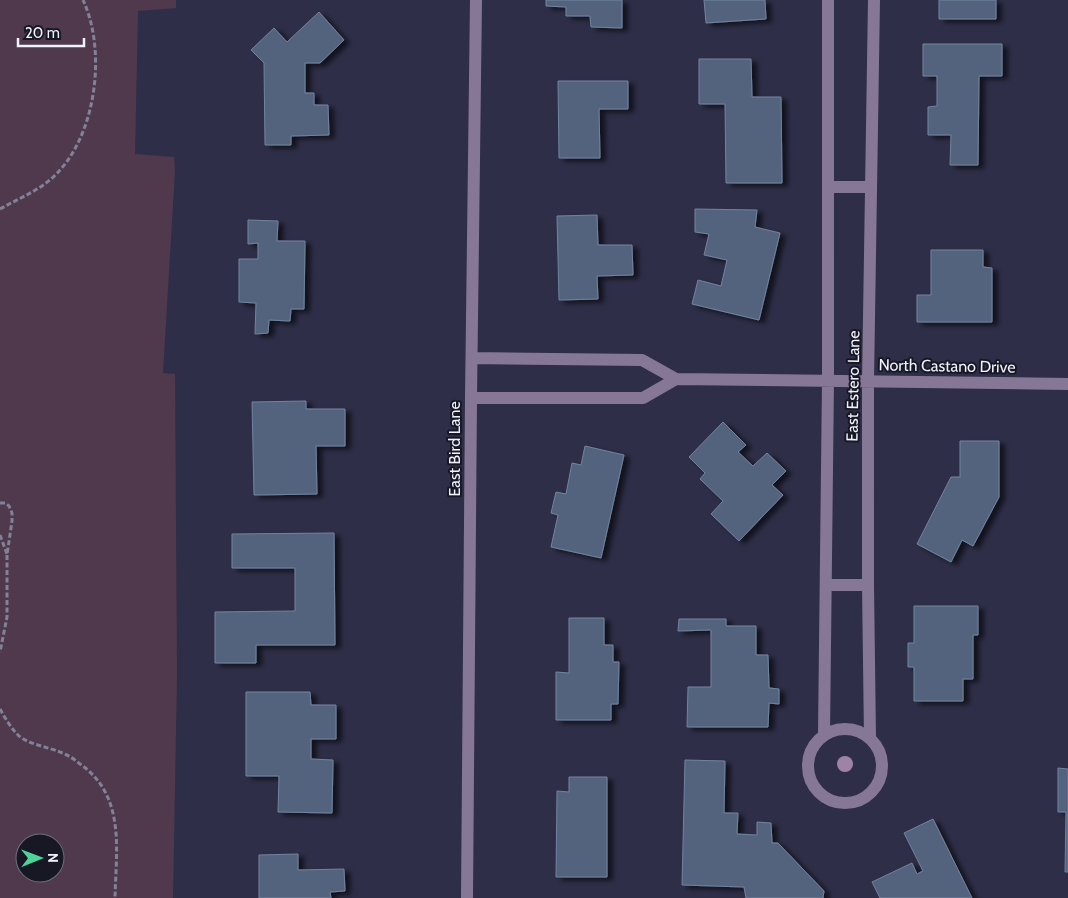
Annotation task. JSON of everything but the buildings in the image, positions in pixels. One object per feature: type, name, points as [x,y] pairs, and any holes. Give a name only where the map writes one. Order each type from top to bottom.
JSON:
[{"type":"street","name":"East Bird Lane","points":[[467,898],[470,398],[476,0]]},
{"type":"street","name":"East Estero Lane","points":[[824,734],[828,380],[828,0]]},
{"type":"street","name":"East Estero Lane","points":[[870,738],[868,381],[874,0]]},
{"type":"street","points":[[828,187],[871,187]]},
{"type":"street","name":"North Castano Drive","points":[[472,358],[642,360],[676,379],[1068,384]]},
{"type":"street","points":[[470,398],[643,398],[676,379]]},
{"type":"street","points":[[826,585],[868,585]]},
{"type":"street","points":[[843,728],[853,729],[870,738],[878,748],[882,760],[882,772],[878,784],[870,794],[860,801],[848,804],[836,803],[824,798],[815,789],[809,778],[807,766],[809,754],[815,743],[824,734],[843,728]]},
{"type":"path","points":[[0,209],[46,184],[60,171],[70,158],[84,130],[93,92],[95,45],[88,12],[83,0]]},
{"type":"path","points":[[0,503],[5,503],[12,513],[7,555],[8,605],[6,628],[0,652]]},
{"type":"path","points":[[0,535],[7,555]]},
{"type":"path","points":[[0,636],[6,628]]},
{"type":"path","points":[[0,710],[16,734],[29,741],[62,752],[93,774],[101,783],[115,818],[115,898]]},
{"type":"path","points":[[0,715],[5,717]]},
{"type":"shaded area","points":[[0,0],[176,0],[176,8],[138,11],[135,154],[174,157],[175,171],[163,373],[175,374],[177,674],[173,898],[0,898]]}]
